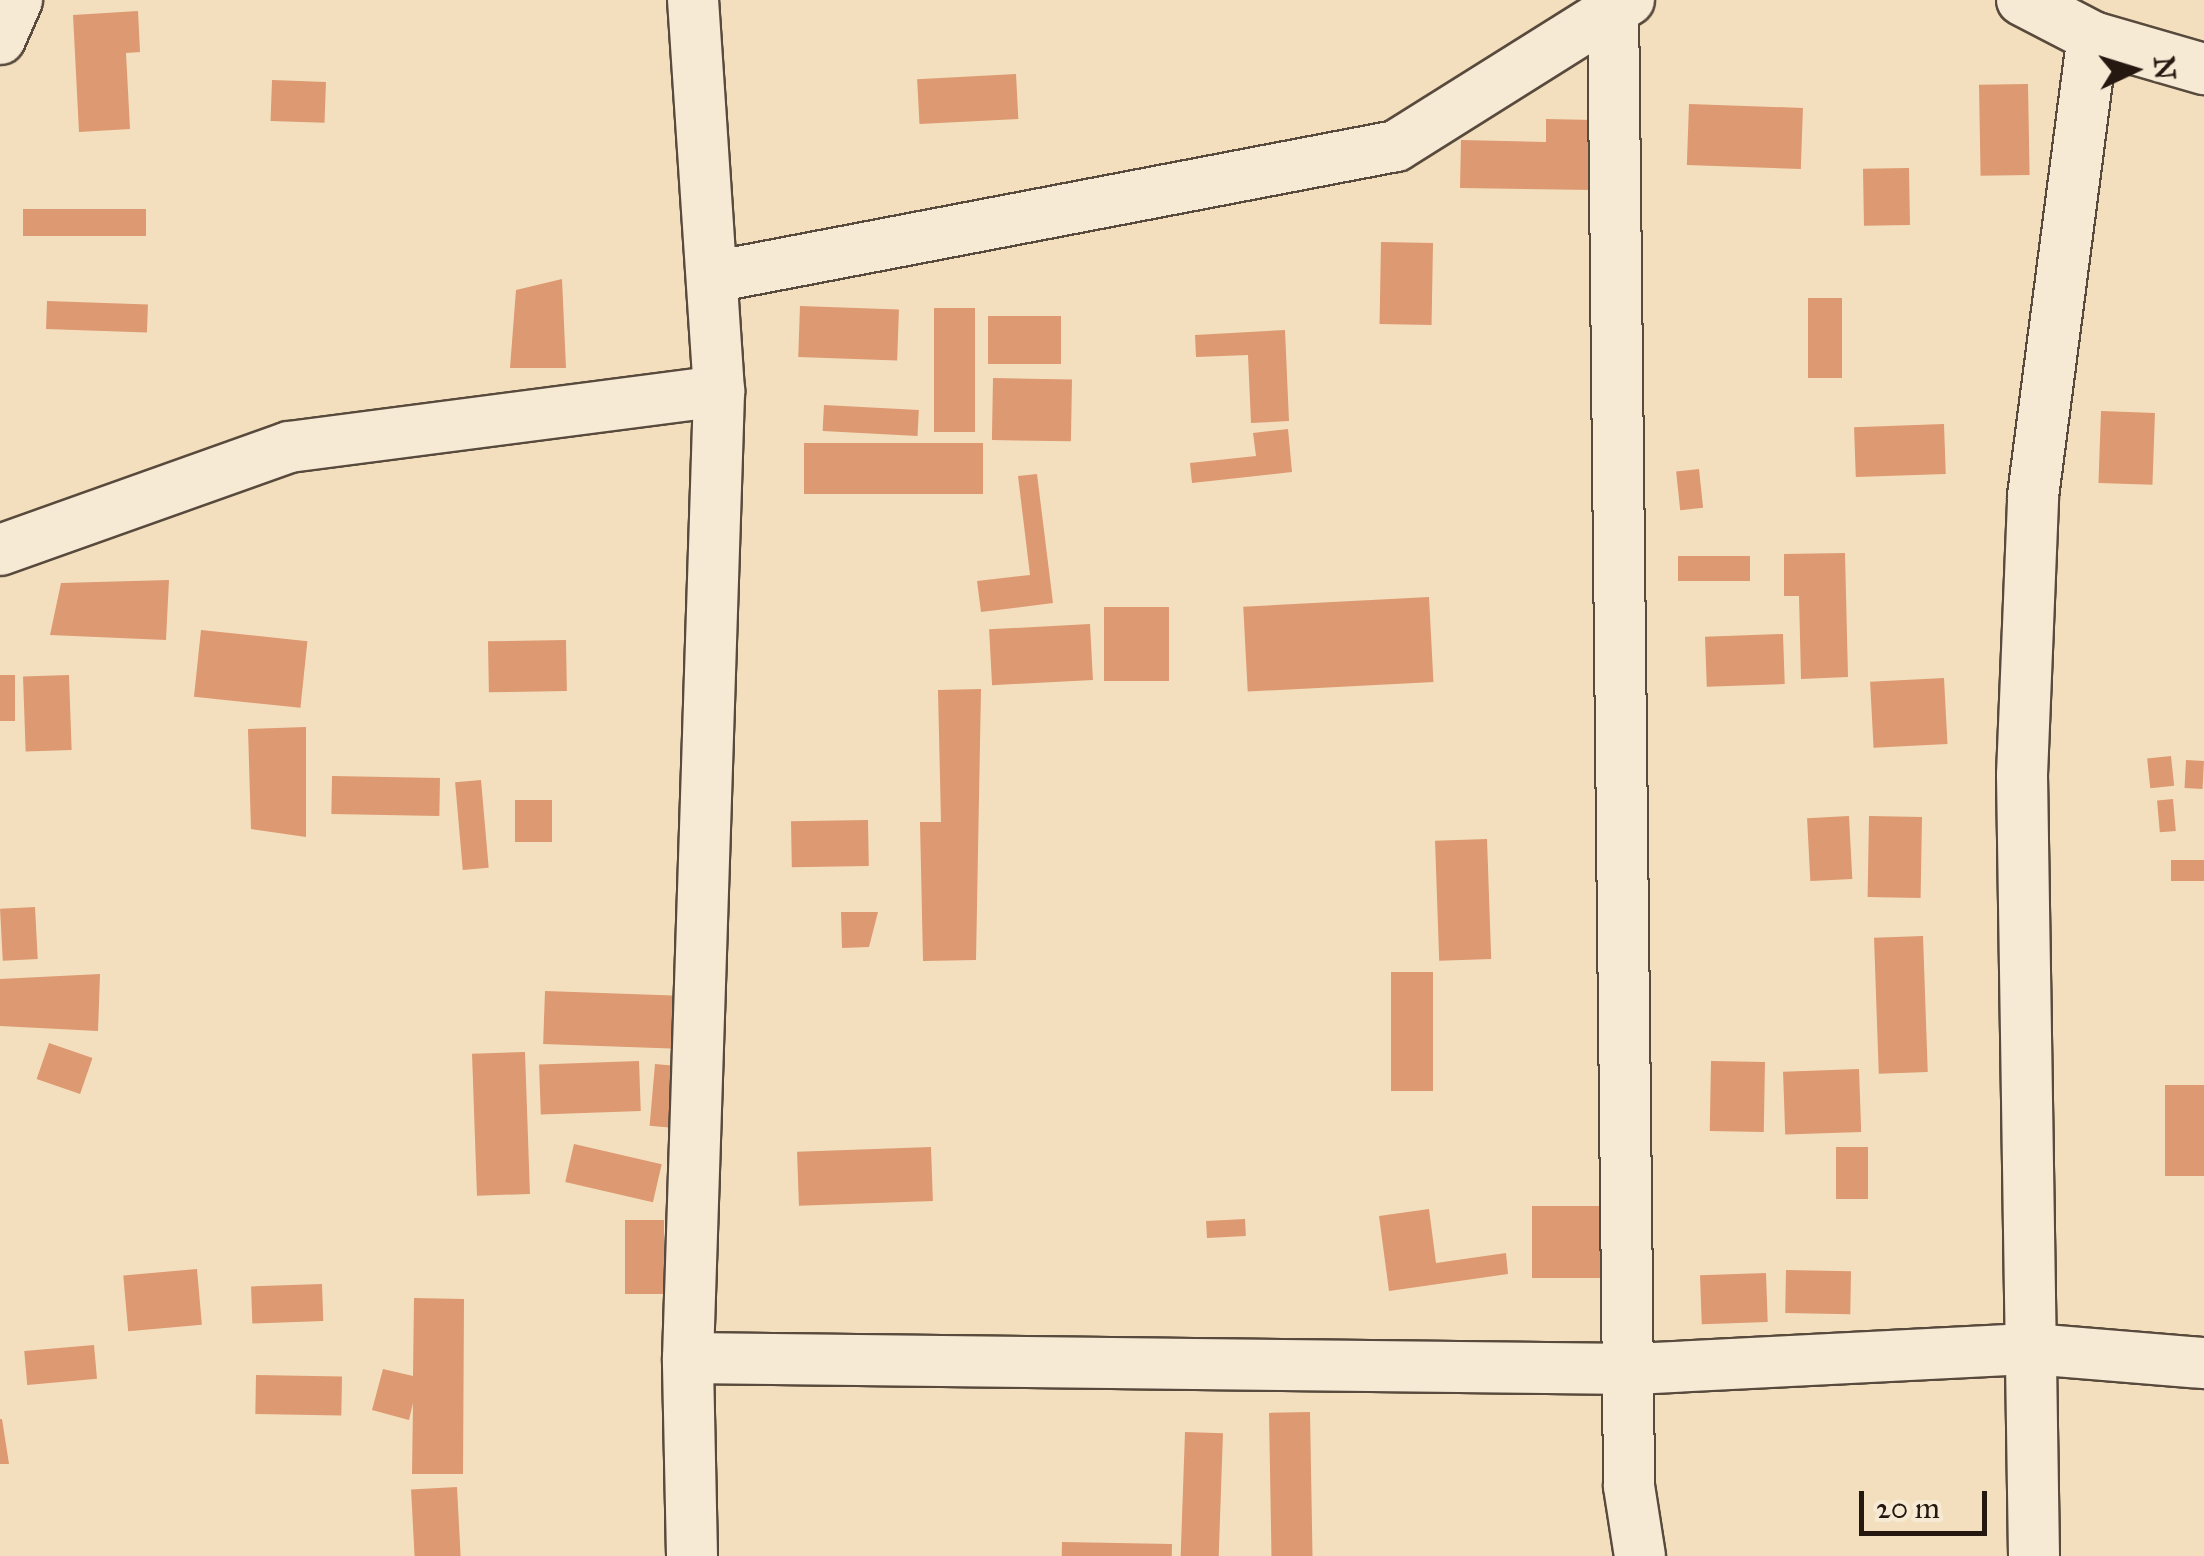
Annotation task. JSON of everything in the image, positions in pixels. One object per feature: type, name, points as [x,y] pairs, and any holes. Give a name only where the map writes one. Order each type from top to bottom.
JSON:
[{"type":"street","points":[[0,40],[17,0]]},
{"type":"street","points":[[692,1556],[688,1358],[719,391],[693,0]]},
{"type":"street","points":[[2022,0],[2094,37],[2204,69]]},
{"type":"street","points":[[713,276],[1396,146],[1619,3]]},
{"type":"street","points":[[1619,3],[1634,1368],[1629,1486],[1640,1556]]},
{"type":"street","points":[[2034,1556],[2032,1349],[2019,1000],[2033,496],[2094,37]]},
{"type":"street","points":[[0,550],[289,446],[719,391]]},
{"type":"street","points":[[688,1358],[1634,1368],[2032,1349],[2204,1363]]},
{"type":"building","points":[[138,11],[140,52],[126,53],[130,129],[79,132],[73,15]]},
{"type":"building","points":[[1016,74],[1018,119],[919,124],[917,79]]},
{"type":"building","points":[[272,80],[326,82],[325,123],[271,121]]},
{"type":"building","points":[[2028,84],[2030,175],[1981,176],[1979,85]]},
{"type":"building","points":[[1689,104],[1803,108],[1801,169],[1687,165]]},
{"type":"building","points":[[1546,119],[1594,120],[1593,190],[1460,188],[1461,140],[1546,142]]},
{"type":"building","points":[[1909,168],[1910,225],[1864,226],[1863,169]]},
{"type":"building","points":[[23,209],[146,209],[146,236],[23,236]]},
{"type":"building","points":[[1381,242],[1433,243],[1432,325],[1380,324]]},
{"type":"building","points":[[562,279],[566,368],[510,368],[516,290]]},
{"type":"building","points":[[1808,298],[1842,298],[1842,378],[1808,378]]},
{"type":"building","points":[[47,301],[148,305],[147,333],[46,329]]},
{"type":"building","points":[[800,306],[899,309],[897,360],[798,357]]},
{"type":"building","points":[[934,308],[975,308],[975,432],[934,432]]},
{"type":"building","points":[[988,316],[1061,316],[1061,364],[988,364]]},
{"type":"building","points":[[1285,330],[1289,421],[1251,423],[1248,355],[1196,357],[1195,335]]},
{"type":"building","points":[[993,378],[1072,379],[1071,441],[992,440]]},
{"type":"building","points":[[824,405],[919,410],[918,436],[823,431]]},
{"type":"building","points":[[2101,411],[2155,413],[2152,485],[2098,483]]},
{"type":"building","points":[[1944,424],[1946,474],[1856,477],[1854,427]]},
{"type":"building","points":[[1288,429],[1292,472],[1192,483],[1190,463],[1256,456],[1253,433]]},
{"type":"building","points":[[804,443],[983,443],[983,494],[804,494]]},
{"type":"building","points":[[1699,469],[1703,508],[1680,510],[1676,471]]},
{"type":"building","points":[[1037,474],[1053,603],[981,612],[977,581],[1030,575],[1018,476]]},
{"type":"building","points":[[1845,553],[1848,677],[1801,679],[1799,596],[1784,596],[1784,554]]},
{"type":"building","points":[[1678,556],[1750,556],[1750,581],[1678,581]]},
{"type":"building","points":[[169,580],[166,640],[50,635],[61,583]]},
{"type":"building","points":[[1429,597],[1433,682],[1248,692],[1243,607]]},
{"type":"building","points":[[1104,607],[1169,607],[1169,681],[1104,681]]},
{"type":"building","points":[[1090,624],[1093,680],[992,685],[989,629]]},
{"type":"building","points":[[201,630],[307,641],[300,708],[194,697]]},
{"type":"building","points":[[1783,634],[1785,684],[1707,687],[1705,637]]},
{"type":"building","points":[[566,640],[567,691],[489,692],[488,641]]},
{"type":"building","points":[[0,675],[15,675],[15,721],[0,721]]},
{"type":"building","points":[[69,675],[72,750],[26,752],[23,677]]},
{"type":"building","points":[[1944,678],[1947,744],[1874,748],[1870,682]]},
{"type":"building","points":[[981,689],[976,960],[923,961],[920,822],[941,822],[938,690]]},
{"type":"building","points":[[306,727],[306,837],[251,829],[248,729]]},
{"type":"building","points":[[2171,756],[2174,786],[2150,788],[2147,759]]},
{"type":"building","points":[[2186,760],[2204,761],[2203,789],[2185,788]]},
{"type":"building","points":[[332,776],[440,778],[439,816],[331,814]]},
{"type":"building","points":[[481,780],[489,868],[463,870],[455,782]]},
{"type":"building","points":[[2173,799],[2176,831],[2160,832],[2157,800]]},
{"type":"building","points":[[515,800],[552,800],[552,842],[515,842]]},
{"type":"building","points":[[1849,816],[1852,879],[1810,881],[1807,818]]},
{"type":"building","points":[[1869,816],[1922,817],[1921,898],[1868,897]]},
{"type":"building","points":[[868,820],[869,866],[792,867],[791,821]]},
{"type":"building","points":[[1487,839],[1491,959],[1439,961],[1435,841]]},
{"type":"building","points":[[2171,860],[2204,860],[2204,881],[2171,881]]},
{"type":"building","points":[[35,907],[38,959],[3,961],[0,909]]},
{"type":"building","points":[[841,912],[878,912],[869,947],[842,948]]},
{"type":"building","points":[[1923,936],[1928,1072],[1879,1074],[1874,938]]},
{"type":"building","points":[[1391,972],[1433,972],[1433,1091],[1391,1091]]},
{"type":"building","points":[[100,974],[98,1031],[0,1026],[0,979]]},
{"type":"building","points":[[545,991],[687,996],[685,1049],[543,1044]]},
{"type":"building","points":[[49,1043],[92,1058],[80,1094],[37,1079]]},
{"type":"building","points":[[525,1052],[530,1194],[477,1196],[472,1054]]},
{"type":"building","points":[[639,1061],[641,1111],[541,1114],[539,1064]]},
{"type":"building","points":[[1711,1061],[1765,1062],[1764,1132],[1710,1131]]},
{"type":"building","points":[[655,1064],[677,1066],[672,1128],[650,1126]]},
{"type":"building","points":[[1859,1069],[1861,1132],[1785,1135],[1783,1072]]},
{"type":"building","points":[[2165,1085],[2204,1085],[2204,1176],[2165,1176]]},
{"type":"building","points":[[574,1144],[662,1164],[653,1202],[565,1182]]},
{"type":"building","points":[[931,1147],[933,1201],[799,1206],[797,1152]]},
{"type":"building","points":[[1836,1147],[1868,1147],[1868,1199],[1836,1199]]},
{"type":"building","points":[[1532,1206],[1624,1206],[1624,1278],[1532,1278]]},
{"type":"building","points":[[1429,1209],[1436,1263],[1506,1253],[1508,1274],[1389,1291],[1379,1216]]},
{"type":"building","points":[[1245,1219],[1246,1236],[1207,1238],[1206,1221]]},
{"type":"building","points":[[625,1220],[664,1220],[664,1294],[625,1294]]},
{"type":"building","points":[[197,1269],[202,1325],[128,1331],[123,1275]]},
{"type":"building","points":[[1786,1270],[1851,1271],[1850,1314],[1785,1313]]},
{"type":"building","points":[[1766,1273],[1768,1322],[1702,1324],[1700,1275]]},
{"type":"building","points":[[322,1284],[323,1321],[252,1323],[251,1286]]},
{"type":"building","points":[[414,1298],[464,1299],[463,1474],[412,1474],[413,1403],[409,1420],[372,1410],[383,1369],[413,1376]]},
{"type":"building","points":[[94,1345],[97,1379],[27,1385],[24,1351]]},
{"type":"building","points":[[256,1375],[342,1377],[341,1415],[255,1414]]},
{"type":"building","points":[[1310,1412],[1313,1556],[1272,1556],[1269,1413]]},
{"type":"building","points":[[2,1419],[9,1464],[0,1464]]},
{"type":"building","points":[[1185,1432],[1223,1433],[1219,1556],[1181,1556]]},
{"type":"building","points":[[457,1487],[461,1556],[415,1556],[411,1489]]},
{"type":"building","points":[[1062,1542],[1172,1544],[1172,1556],[1062,1556]]}]
